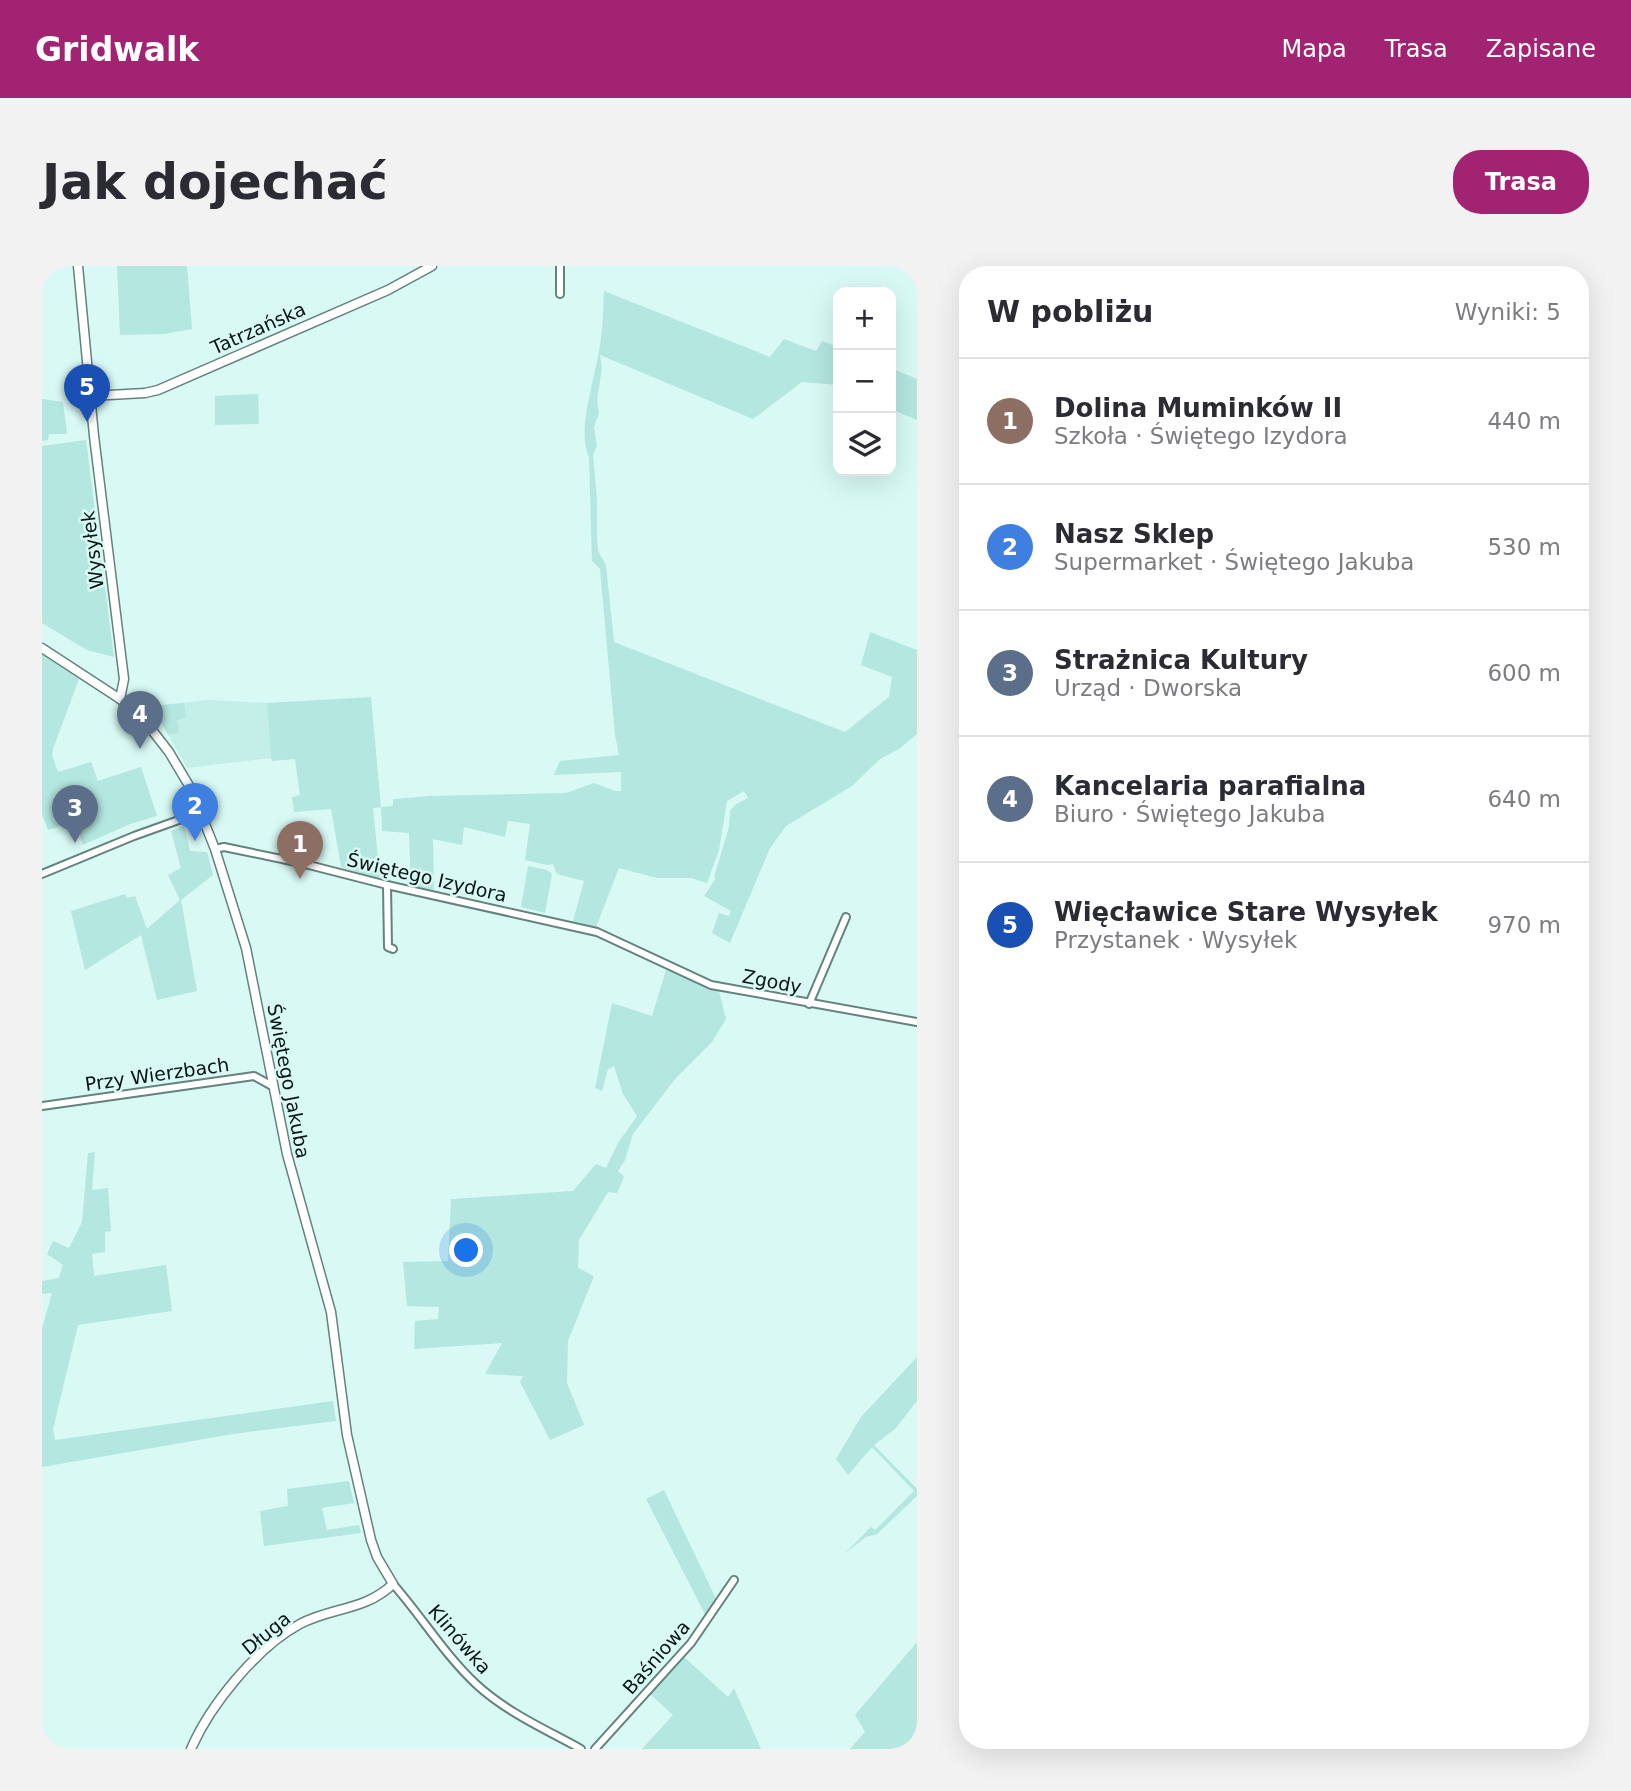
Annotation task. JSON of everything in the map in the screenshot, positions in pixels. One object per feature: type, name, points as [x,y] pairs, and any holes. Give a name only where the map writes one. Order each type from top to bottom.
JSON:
[{"type":"street","name":"Wysyłek","points":[[78,266],[90,397],[124,679],[120,699]]},
{"type":"street","name":"Tatrzańska","points":[[90,397],[145,394],[158,390],[388,290],[432,266]]},
{"type":"street","points":[[560,266],[561,294]]},
{"type":"street","name":"Świętego Jakuba","points":[[42,648],[120,699],[141,716],[169,752],[196,799],[215,849],[246,948],[297,1193],[331,1312],[348,1436],[371,1540],[377,1557],[393,1584]]},
{"type":"street","points":[[42,874],[201,812]]},
{"type":"street","name":"Świętego Izydora","points":[[215,849],[223,847],[301,863],[597,932],[629,947]]},
{"type":"street","points":[[387,885],[388,947],[393,949]]},
{"type":"street","points":[[809,1004],[846,917]]},
{"type":"street","name":"Zgody","points":[[629,947],[711,985],[917,1022]]},
{"type":"street","name":"Przy Wierzbach","points":[[42,1106],[254,1076],[274,1087]]},
{"type":"street","name":"Baśniowa","points":[[595,1749],[691,1643],[734,1580]]},
{"type":"street","name":"Długa","points":[[191,1749],[215,1704],[237,1678],[278,1639],[301,1624],[380,1597],[393,1584]]},
{"type":"street","name":"Klinówka","points":[[393,1584],[450,1656],[477,1685],[512,1711],[581,1749]]},
{"type":"shaded area","points":[[117,266],[187,266],[192,329],[164,334],[120,335]]},
{"type":"shaded area","points":[[604,291],[770,357],[784,339],[816,351],[822,341],[833,345],[833,385],[802,382],[753,419],[600,355],[602,368],[597,400],[599,413],[594,427],[597,446],[593,455],[597,537],[598,551],[606,565],[614,642],[845,732],[889,697],[892,677],[861,665],[870,632],[917,650],[917,734],[899,749],[880,759],[852,786],[786,826],[770,848],[730,943],[712,933],[719,913],[729,916],[731,911],[704,896],[716,878],[714,877],[729,827],[730,811],[748,798],[744,791],[727,801],[719,850],[707,883],[691,878],[657,878],[619,868],[596,927],[573,921],[584,881],[557,874],[553,864],[525,860],[530,824],[508,821],[505,837],[464,827],[462,845],[433,839],[434,890],[411,886],[409,833],[382,831],[381,807],[393,806],[393,799],[566,793],[594,783],[621,791],[621,772],[554,775],[560,761],[619,755],[600,569],[592,561],[589,457],[585,432],[588,402],[601,339]]},
{"type":"shaded area","points":[[896,370],[917,379],[917,420],[896,411]]},
{"type":"shaded area","points":[[258,394],[259,424],[215,425],[215,396]]},
{"type":"shaded area","points":[[42,399],[63,402],[67,434],[49,434],[48,440],[42,441]]},
{"type":"shaded area","points":[[86,440],[114,657],[87,650],[42,623],[42,446]]},
{"type":"shaded area","points":[[42,654],[79,679],[53,749],[52,755],[58,772],[91,762],[98,781],[141,767],[157,816],[130,824],[83,845],[75,821],[48,830],[42,814]]},
{"type":"shaded area","points":[[371,697],[381,807],[373,808],[380,880],[341,867],[331,809],[294,812],[292,797],[300,795],[295,759],[272,761],[267,703]]},
{"type":"shaded area","points":[[208,700],[267,703],[271,758],[187,768],[152,706]]},
{"type":"shaded area","points":[[184,703],[186,718],[177,720],[179,733],[168,735],[153,706]]},
{"type":"shaded area","points":[[184,826],[190,851],[207,852],[213,875],[181,900],[197,991],[157,1000],[141,935],[85,970],[71,911],[125,894],[127,898],[135,896],[147,929],[180,900],[168,875],[181,868],[171,831]]},
{"type":"shaded area","points":[[528,866],[547,870],[552,874],[545,913],[521,907]]},
{"type":"shaded area","points":[[666,970],[719,991],[726,1019],[712,1042],[675,1079],[633,1134],[625,1160],[618,1171],[624,1177],[617,1193],[608,1192],[579,1240],[578,1268],[594,1276],[568,1341],[567,1383],[584,1425],[550,1440],[520,1382],[523,1376],[485,1374],[502,1343],[414,1349],[415,1321],[438,1319],[439,1307],[407,1306],[403,1262],[448,1261],[451,1199],[573,1191],[596,1164],[606,1168],[618,1143],[637,1116],[623,1094],[614,1066],[608,1069],[602,1091],[595,1088],[612,1003],[652,1016]]},
{"type":"shaded area","points":[[95,1152],[92,1190],[108,1188],[111,1231],[105,1232],[105,1252],[92,1254],[94,1276],[166,1265],[172,1311],[78,1325],[53,1429],[55,1440],[333,1401],[336,1421],[233,1434],[42,1467],[42,1329],[52,1293],[42,1294],[42,1281],[59,1278],[63,1265],[47,1254],[53,1241],[69,1248],[82,1222],[88,1153]]},
{"type":"shaded area","points":[[917,1357],[917,1401],[895,1429],[874,1445],[917,1489],[917,1496],[877,1534],[866,1537],[845,1553],[871,1527],[875,1530],[914,1491],[872,1447],[848,1475],[836,1459],[861,1417]]},
{"type":"shaded area","points":[[349,1481],[354,1503],[322,1508],[327,1530],[359,1525],[361,1533],[264,1546],[260,1511],[288,1506],[287,1489]]},
{"type":"shaded area","points":[[664,1490],[719,1605],[709,1622],[646,1499]]},
{"type":"shaded area","points":[[917,1642],[917,1741],[908,1749],[850,1749],[865,1732],[855,1715]]},
{"type":"shaded area","points":[[683,1656],[728,1697],[734,1688],[761,1749],[642,1749],[673,1715],[650,1694]]},
{"type":"place","name":"Więcławice Stare Wysyłek","points":[[87,422]]},
{"type":"place","name":"Kancelaria parafialna","points":[[140,749]]},
{"type":"place","name":"Nasz Sklep","points":[[195,841]]},
{"type":"place","name":"Strażnica Kultury","points":[[75,843]]},
{"type":"place","name":"Dolina Muminków II","points":[[300,879]]}]
